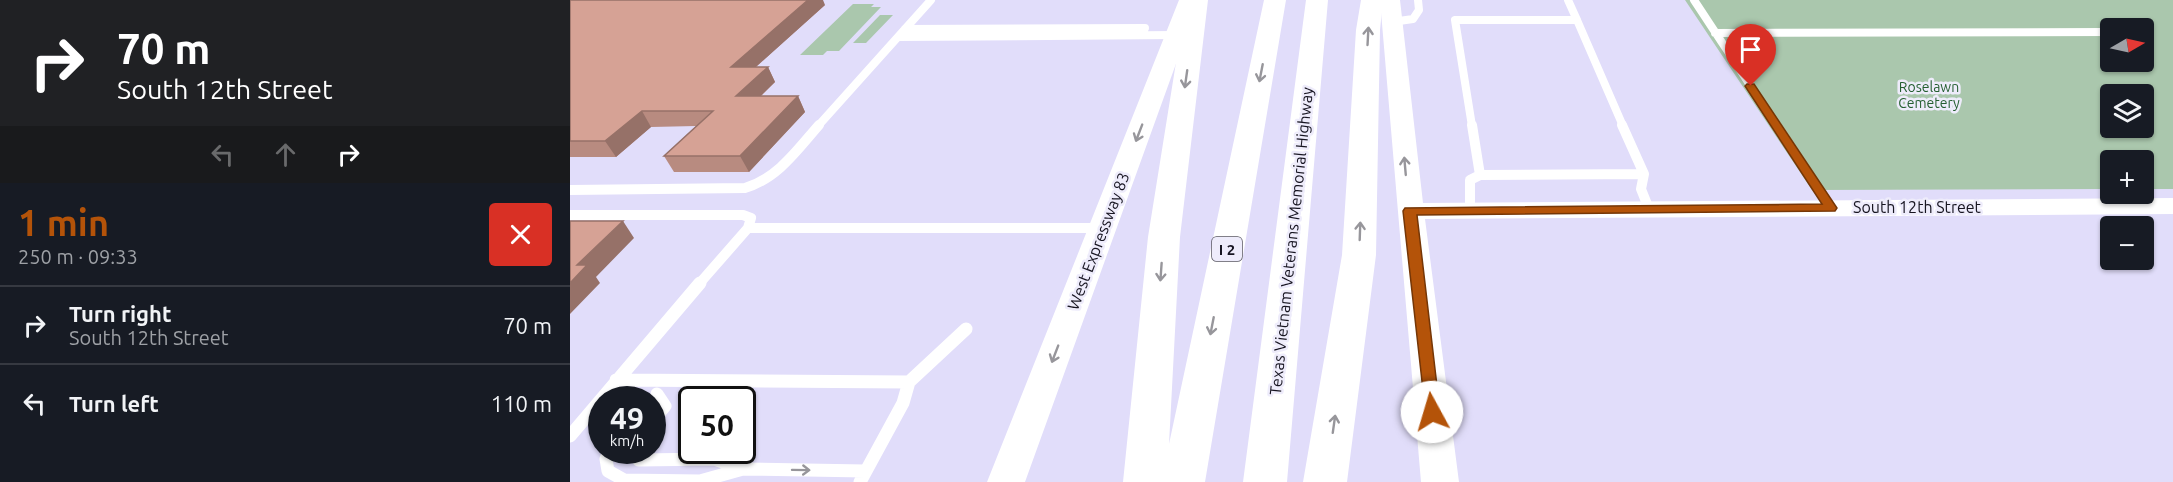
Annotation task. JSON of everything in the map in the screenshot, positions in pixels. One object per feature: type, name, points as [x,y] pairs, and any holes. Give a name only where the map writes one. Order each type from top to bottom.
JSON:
[{"type":"highway","points":[[1145,482],[1164,237],[1197,0]]},
{"type":"highway","name":"I 2","points":[[1183,482],[1275,0]]},
{"type":"highway","name":"Texas Vietnam Veterans Memorial Highway","points":[[1265,482],[1317,0]]},
{"type":"highway","points":[[1325,482],[1359,255],[1368,30],[1385,7]]},
{"type":"main road","name":"West Expressway 83","points":[[1006,482],[1189,0]]},
{"type":"main road","points":[[1385,7],[1440,482]]},
{"type":"main road","name":"South 12th Street","points":[[1410,211],[2173,206]]},
{"type":"lane","points":[[570,190],[725,189],[762,183],[775,174],[932,0]]},
{"type":"lane","points":[[1385,7],[1413,19],[1419,10],[1418,0]]},
{"type":"lane","points":[[1568,0],[1644,174],[1641,189],[1649,209]]},
{"type":"lane","points":[[1694,0],[1831,208]]},
{"type":"lane","points":[[1480,175],[1455,20],[1577,20]]},
{"type":"lane","points":[[905,29],[1177,32]]},
{"type":"lane","points":[[898,37],[1177,32]]},
{"type":"lane","points":[[1715,33],[2100,32]]},
{"type":"lane","points":[[1470,211],[1470,180],[1480,175],[1644,174]]},
{"type":"lane","points":[[570,215],[743,214],[751,218],[748,228],[570,436]]},
{"type":"lane","points":[[748,228],[1103,228]]},
{"type":"lane","points":[[666,460],[714,459],[743,469],[862,477],[903,403],[909,382],[966,329]]},
{"type":"lane","points":[[616,380],[909,382]]},
{"type":"lane","points":[[663,386],[667,381]]},
{"type":"lane","points":[[607,464],[608,471],[624,480],[700,481],[743,469]]},
{"type":"green space","name":"Roselawn Cemetery","points":[[1685,0],[2173,0],[2173,189],[2154,189],[2154,150],[2100,150],[2100,189],[1812,190]]},
{"type":"green space","points":[[853,4],[874,4],[871,7],[881,7],[839,51],[827,51],[823,55],[800,55]]},
{"type":"green space","points":[[880,15],[893,15],[866,43],[853,43]]},
{"type":"building","points":[[570,0],[808,0],[731,67],[768,67],[736,96],[798,96],[740,156],[664,156],[713,111],[642,111],[605,141],[570,141]]},
{"type":"building","points":[[570,221],[623,221],[577,265],[587,265],[570,283]]},
{"type":"route","points":[[1432,412],[1410,211],[1831,208],[1751,86]]}]
